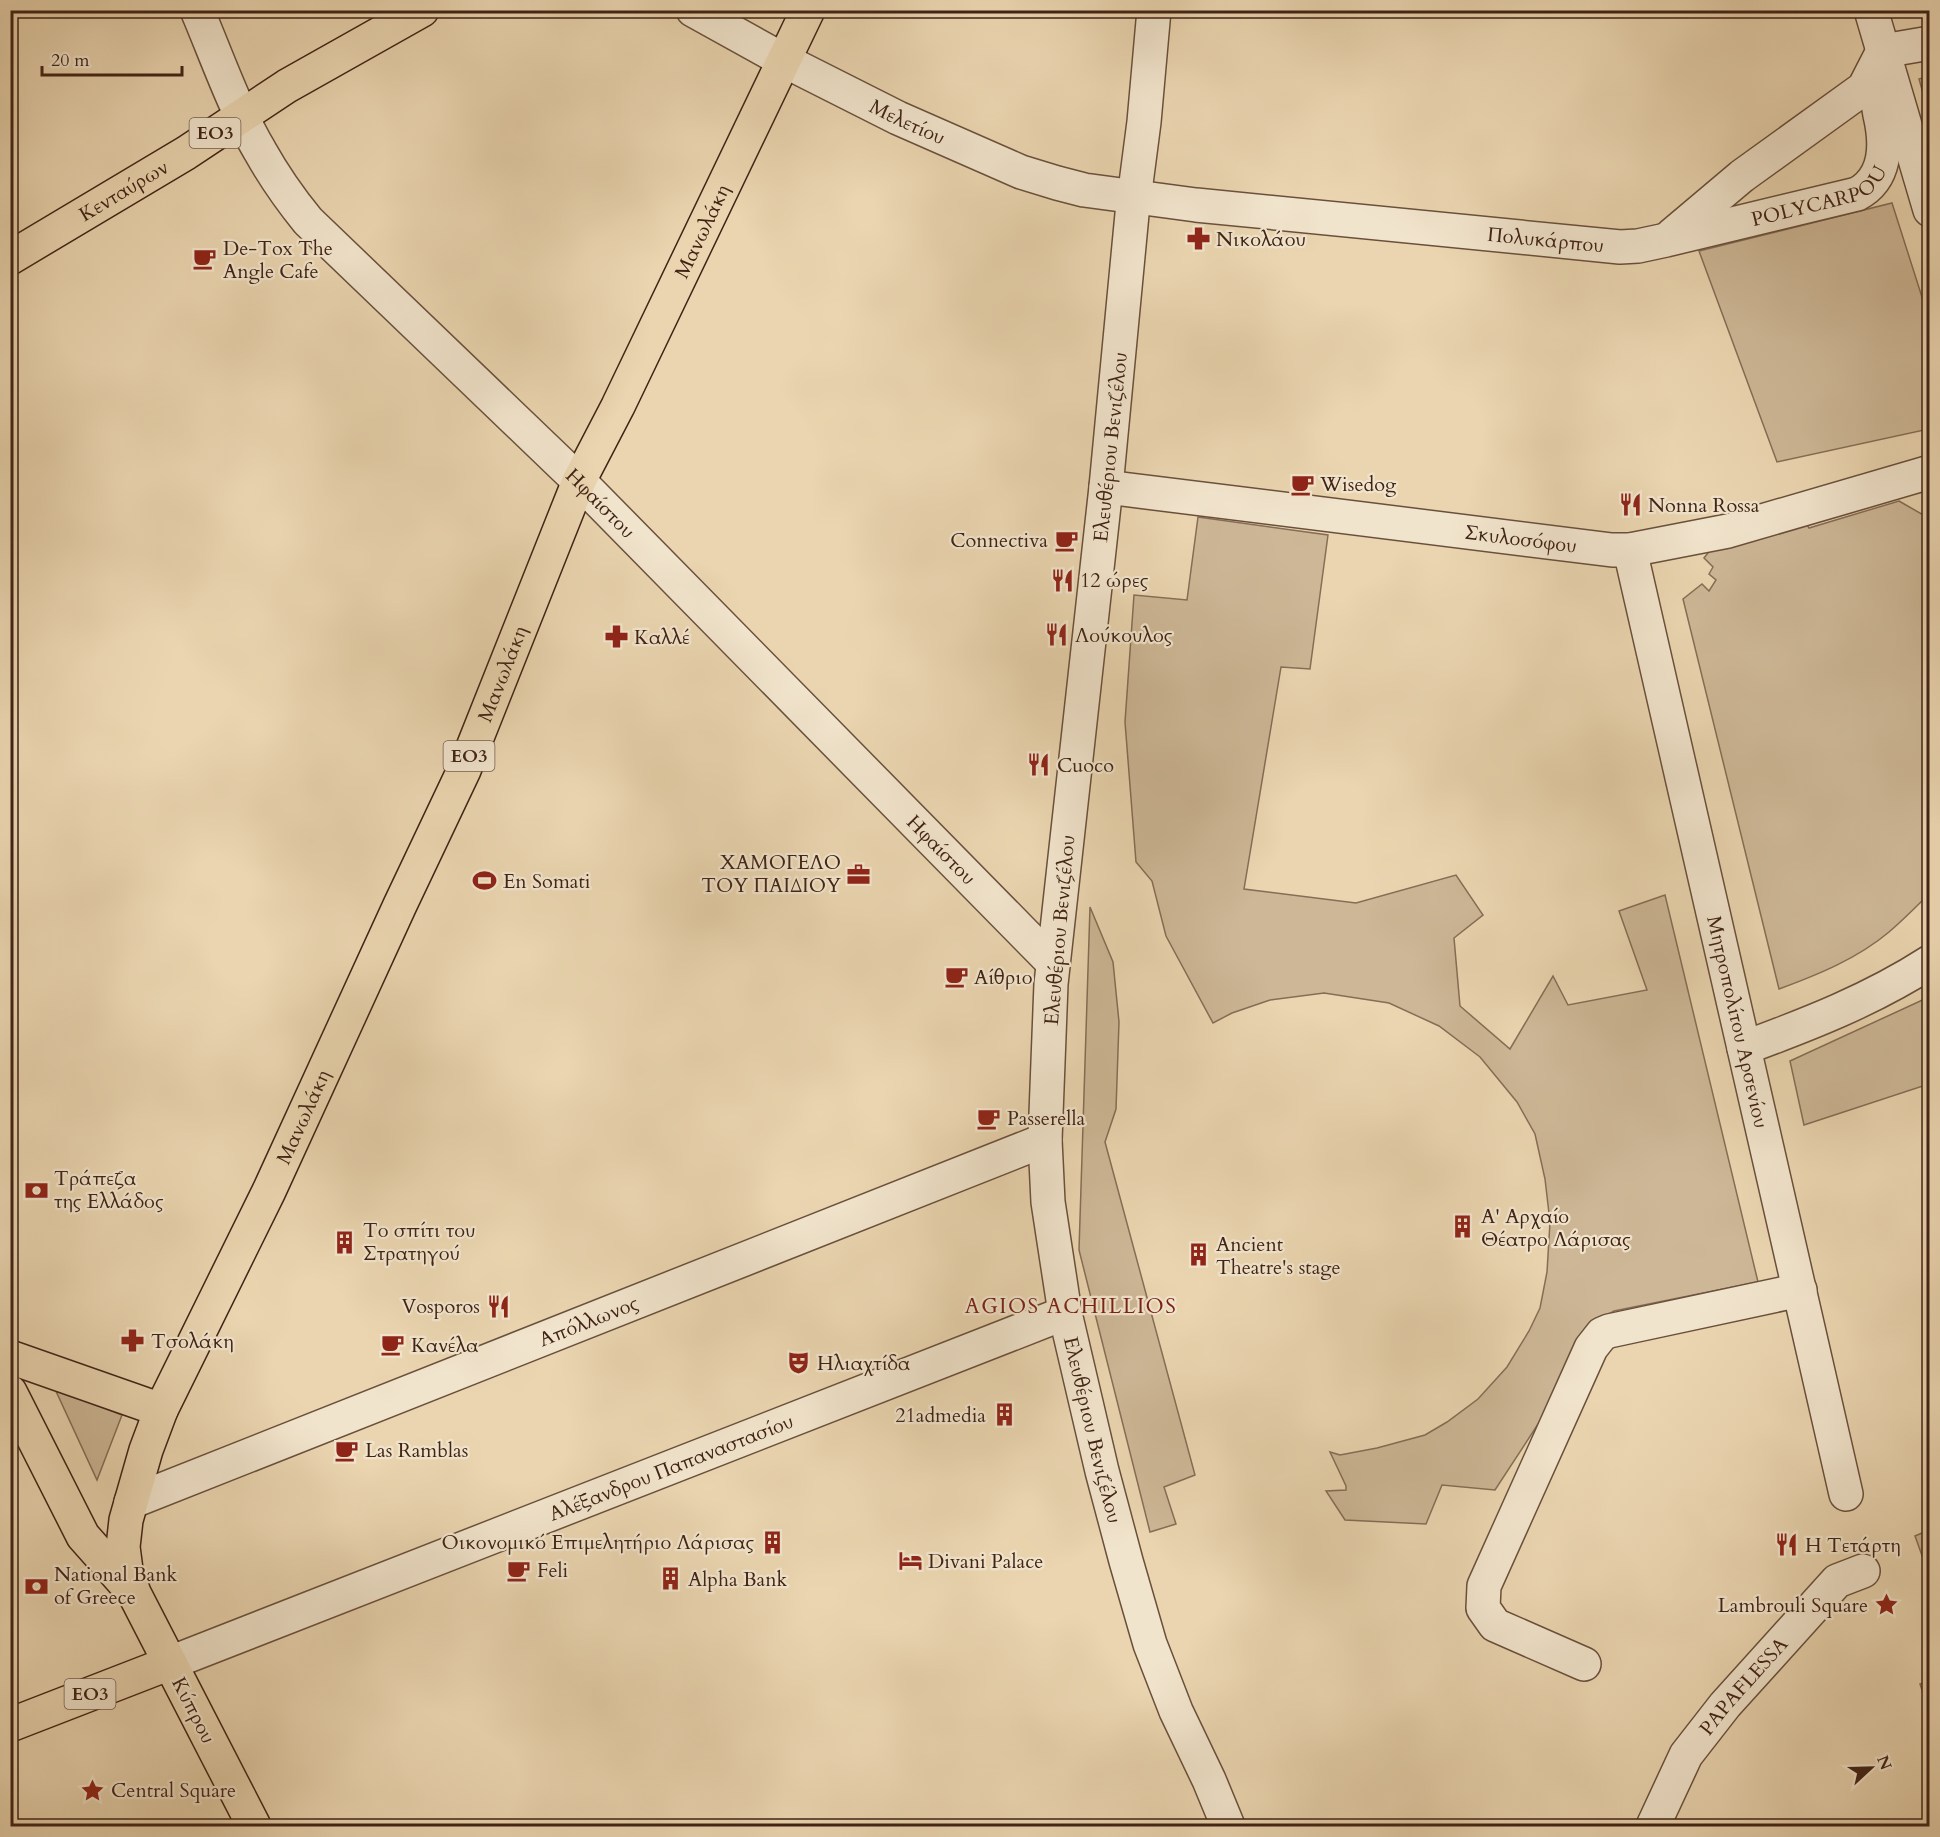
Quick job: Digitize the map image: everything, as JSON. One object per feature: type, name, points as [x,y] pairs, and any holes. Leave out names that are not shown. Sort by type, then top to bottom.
[{"type":"main road","name":"Κενταύρων","points":[[10,258],[165,166],[287,86],[422,10]]},
{"type":"main road","name":"Μανωλάκη","points":[[131,1502],[160,1410],[269,1191],[464,770],[579,481],[623,396],[808,10]]},
{"type":"main road","points":[[10,1357],[160,1410]]},
{"type":"main road","name":"Κύπρου","points":[[10,1392],[83,1536],[134,1593]]},
{"type":"main road","name":"Κύπρου","points":[[131,1502],[123,1547],[126,1570],[134,1593],[254,1827]]},
{"type":"main road","name":"Αλέξανδρου Παπαναστασίου","points":[[10,1725],[170,1663]]},
{"type":"street","name":"Ηφαίστου","points":[[198,10],[242,116],[259,150],[289,197],[308,221],[579,481],[1053,963]]},
{"type":"street","name":"Μελετίου","points":[[693,10],[785,61],[898,118],[1021,172],[1084,190],[1135,198]]},
{"type":"street","name":"Ελευθέριου Βενιζέλου","points":[[1154,10],[1106,487],[1053,963],[1045,1140],[1048,1202],[1065,1313],[1102,1471],[1150,1644],[1176,1711],[1209,1780],[1228,1827]]},
{"type":"street","points":[[1871,10],[1929,210]]},
{"type":"street","points":[[1883,51],[1929,43]]},
{"type":"street","name":"Πολυκάρπου","points":[[1135,198],[1620,247],[1638,246],[1666,240],[1742,176],[1864,88],[1883,51]]},
{"type":"street","name":"POLYCARPOU","points":[[1666,240],[1857,194],[1868,188],[1880,169],[1884,152],[1884,137],[1877,101],[1864,88]]},
{"type":"street","name":"Σκυλοσόφου","points":[[1106,487],[1612,550],[1630,550],[1728,531],[1929,472]]},
{"type":"street","name":"Μητροπολίτου Αρσενίου","points":[[1630,550],[1846,1494]]},
{"type":"street","points":[[1744,1048],[1842,1011],[1887,988],[1929,962]]},
{"type":"street","name":"Απόλλωνος","points":[[131,1502],[1045,1140]]},
{"type":"street","points":[[1584,1664],[1494,1625],[1483,1608],[1482,1597],[1484,1586],[1591,1348],[1602,1334],[1609,1331],[1800,1290]]},
{"type":"street","name":"Αλέξανδρου Παπαναστασίου","points":[[170,1663],[1065,1313]]},
{"type":"street","name":"PAPAFLESSA","points":[[1653,1827],[1686,1755],[1710,1723],[1837,1581],[1863,1571]]},
{"type":"shaded area","points":[[1930,76],[1929,114],[1919,79]]},
{"type":"shaded area","points":[[1892,203],[1929,319],[1929,429],[1777,462],[1699,251]]},
{"type":"shaded area","points":[[1899,501],[1925,516],[1929,515],[1929,894],[1877,942],[1822,972],[1779,989],[1683,599],[1702,584],[1709,591],[1716,580],[1709,574],[1713,567],[1704,558],[1715,544],[1805,521],[1809,528]]},
{"type":"shaded area","points":[[1198,517],[1328,535],[1310,669],[1281,667],[1244,889],[1356,903],[1456,875],[1483,915],[1454,938],[1460,1006],[1510,1049],[1553,976],[1568,1005],[1647,990],[1619,911],[1665,895],[1758,1282],[1614,1311],[1593,1323],[1542,1418],[1495,1490],[1442,1485],[1426,1524],[1345,1520],[1326,1491],[1346,1490],[1330,1452],[1340,1455],[1425,1435],[1478,1399],[1507,1367],[1540,1308],[1547,1272],[1550,1222],[1545,1179],[1535,1134],[1517,1102],[1480,1057],[1439,1026],[1389,1003],[1324,993],[1270,1000],[1232,1013],[1213,1023],[1166,936],[1152,881],[1136,862],[1125,722],[1134,595],[1187,600]]},
{"type":"shaded area","points":[[1090,907],[1113,962],[1119,1022],[1116,1109],[1105,1142],[1195,1475],[1164,1487],[1176,1524],[1150,1532],[1079,1250]]},
{"type":"shaded area","points":[[1929,997],[1929,1084],[1804,1125],[1790,1061]]},
{"type":"shaded area","points":[[55,1389],[122,1415],[97,1480]]},
{"type":"shaded area","points":[[1930,1530],[1929,1575],[1915,1536]]},
{"type":"shaded area","points":[[1930,1681],[1929,1711],[1920,1684]]},
{"type":"place","name":"Νικολάου","points":[[1198,239]]},
{"type":"place","name":"De-Tox The Angle Cafe","points":[[205,259]]},
{"type":"place","name":"Wisedog","points":[[1302,484]]},
{"type":"place","name":"Nonna Rossa","points":[[1630,505]]},
{"type":"place","name":"Connectiva","points":[[1066,540]]},
{"type":"place","name":"12 ώρες","points":[[1062,580]]},
{"type":"place","name":"Λούκουλος","points":[[1057,635]]},
{"type":"place","name":"Καλλέ","points":[[616,637]]},
{"type":"place","name":"Cuoco","points":[[1039,765]]},
{"type":"place","name":"ΧΑΜΟΓΕΛΟ ΤΟΥ ΠΑΙΔΙΟΥ","points":[[859,874]]},
{"type":"place","name":"En Somati","points":[[485,881]]},
{"type":"place","name":"Αίθριο","points":[[956,977]]},
{"type":"place","name":"Passerella","points":[[989,1118]]},
{"type":"place","name":"Τράπεζα της Ελλάδος","points":[[36,1190]]},
{"type":"place","name":"Α' Αρχαίο Θέατρο Λάρισας","points":[[1463,1227]]},
{"type":"place","name":"Το σπίτι του Στρατηγού","points":[[345,1242]]},
{"type":"place","name":"Ancient Theatre's stage","points":[[1198,1255]]},
{"type":"place","name":"Vosporos","points":[[498,1306]]},
{"type":"place","name":"Τσολάκη","points":[[133,1341]]},
{"type":"place","name":"Κανέλα","points":[[393,1345]]},
{"type":"place","name":"Ηλιαχτίδα","points":[[799,1363]]},
{"type":"place","name":"21admedia","points":[[1004,1415]]},
{"type":"place","name":"Las Ramblas","points":[[347,1450]]},
{"type":"place","name":"Οικονομικό Επιμελητήριο Λάρισας","points":[[772,1542]]},
{"type":"place","name":"Η Τετάρτη","points":[[1787,1545]]},
{"type":"place","name":"Divani Palace","points":[[910,1561]]},
{"type":"place","name":"Feli","points":[[519,1570]]},
{"type":"place","name":"Alpha Bank","points":[[670,1579]]},
{"type":"place","name":"National Bank of Greece","points":[[36,1586]]},
{"type":"place","name":"Lambrouli Square","points":[[1886,1605]]},
{"type":"place","name":"Central Square","points":[[93,1790]]},
{"type":"district","name":"AGIOS ACHILLIOS","points":[[1071,1306]]}]
